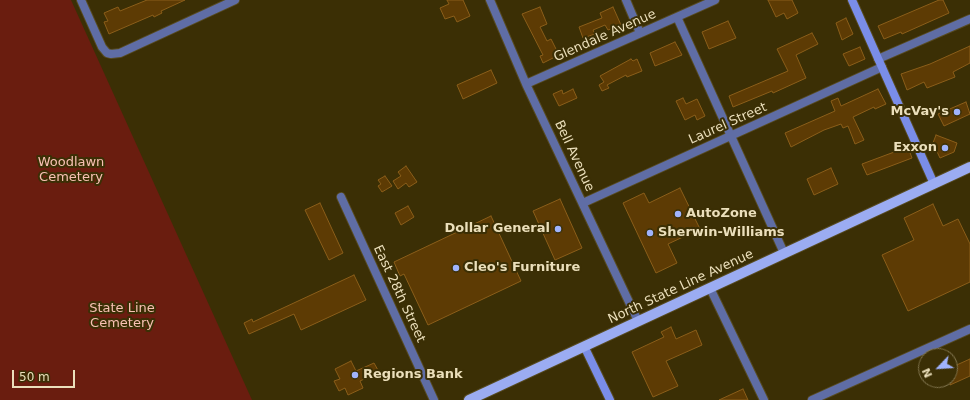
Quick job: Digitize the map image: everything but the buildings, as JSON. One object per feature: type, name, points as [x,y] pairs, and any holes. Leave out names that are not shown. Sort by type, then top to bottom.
[{"type":"main road","points":[[852,0],[934,184]]},
{"type":"main road","name":"North State Line Avenue","points":[[469,400],[970,167]]},
{"type":"main road","points":[[584,346],[610,400]]},
{"type":"street","points":[[81,0],[102,47],[107,53],[120,53],[235,0]]},
{"type":"street","name":"Bell Avenue","points":[[490,0],[526,84],[638,321]]},
{"type":"street","points":[[626,0],[640,33]]},
{"type":"street","name":"Glendale Avenue","points":[[526,84],[715,0]]},
{"type":"street","points":[[677,16],[784,253]]},
{"type":"street","points":[[878,59],[970,19]]},
{"type":"street","name":"Laurel Street","points":[[583,203],[882,68]]},
{"type":"street","name":"East 28th Street","points":[[341,197],[434,400]]},
{"type":"street","points":[[710,288],[764,400]]},
{"type":"street","points":[[812,400],[970,329]]},
{"type":"green space","points":[[0,0],[71,0],[252,400],[0,400]]},
{"type":"place","name":"McVay's","points":[[957,112]]},
{"type":"place","name":"Exxon","points":[[945,148]]},
{"type":"place","name":"AutoZone","points":[[678,214]]},
{"type":"place","name":"Dollar General","points":[[558,229]]},
{"type":"place","name":"Sherwin-Williams","points":[[650,233]]},
{"type":"place","name":"Cleo's Furniture","points":[[456,268]]},
{"type":"place","name":"Regions Bank","points":[[355,375]]},
{"type":"park label","name":"Woodlawn Cemetery","points":[[71,170]]},
{"type":"park label","name":"State Line Cemetery","points":[[122,316]]}]
